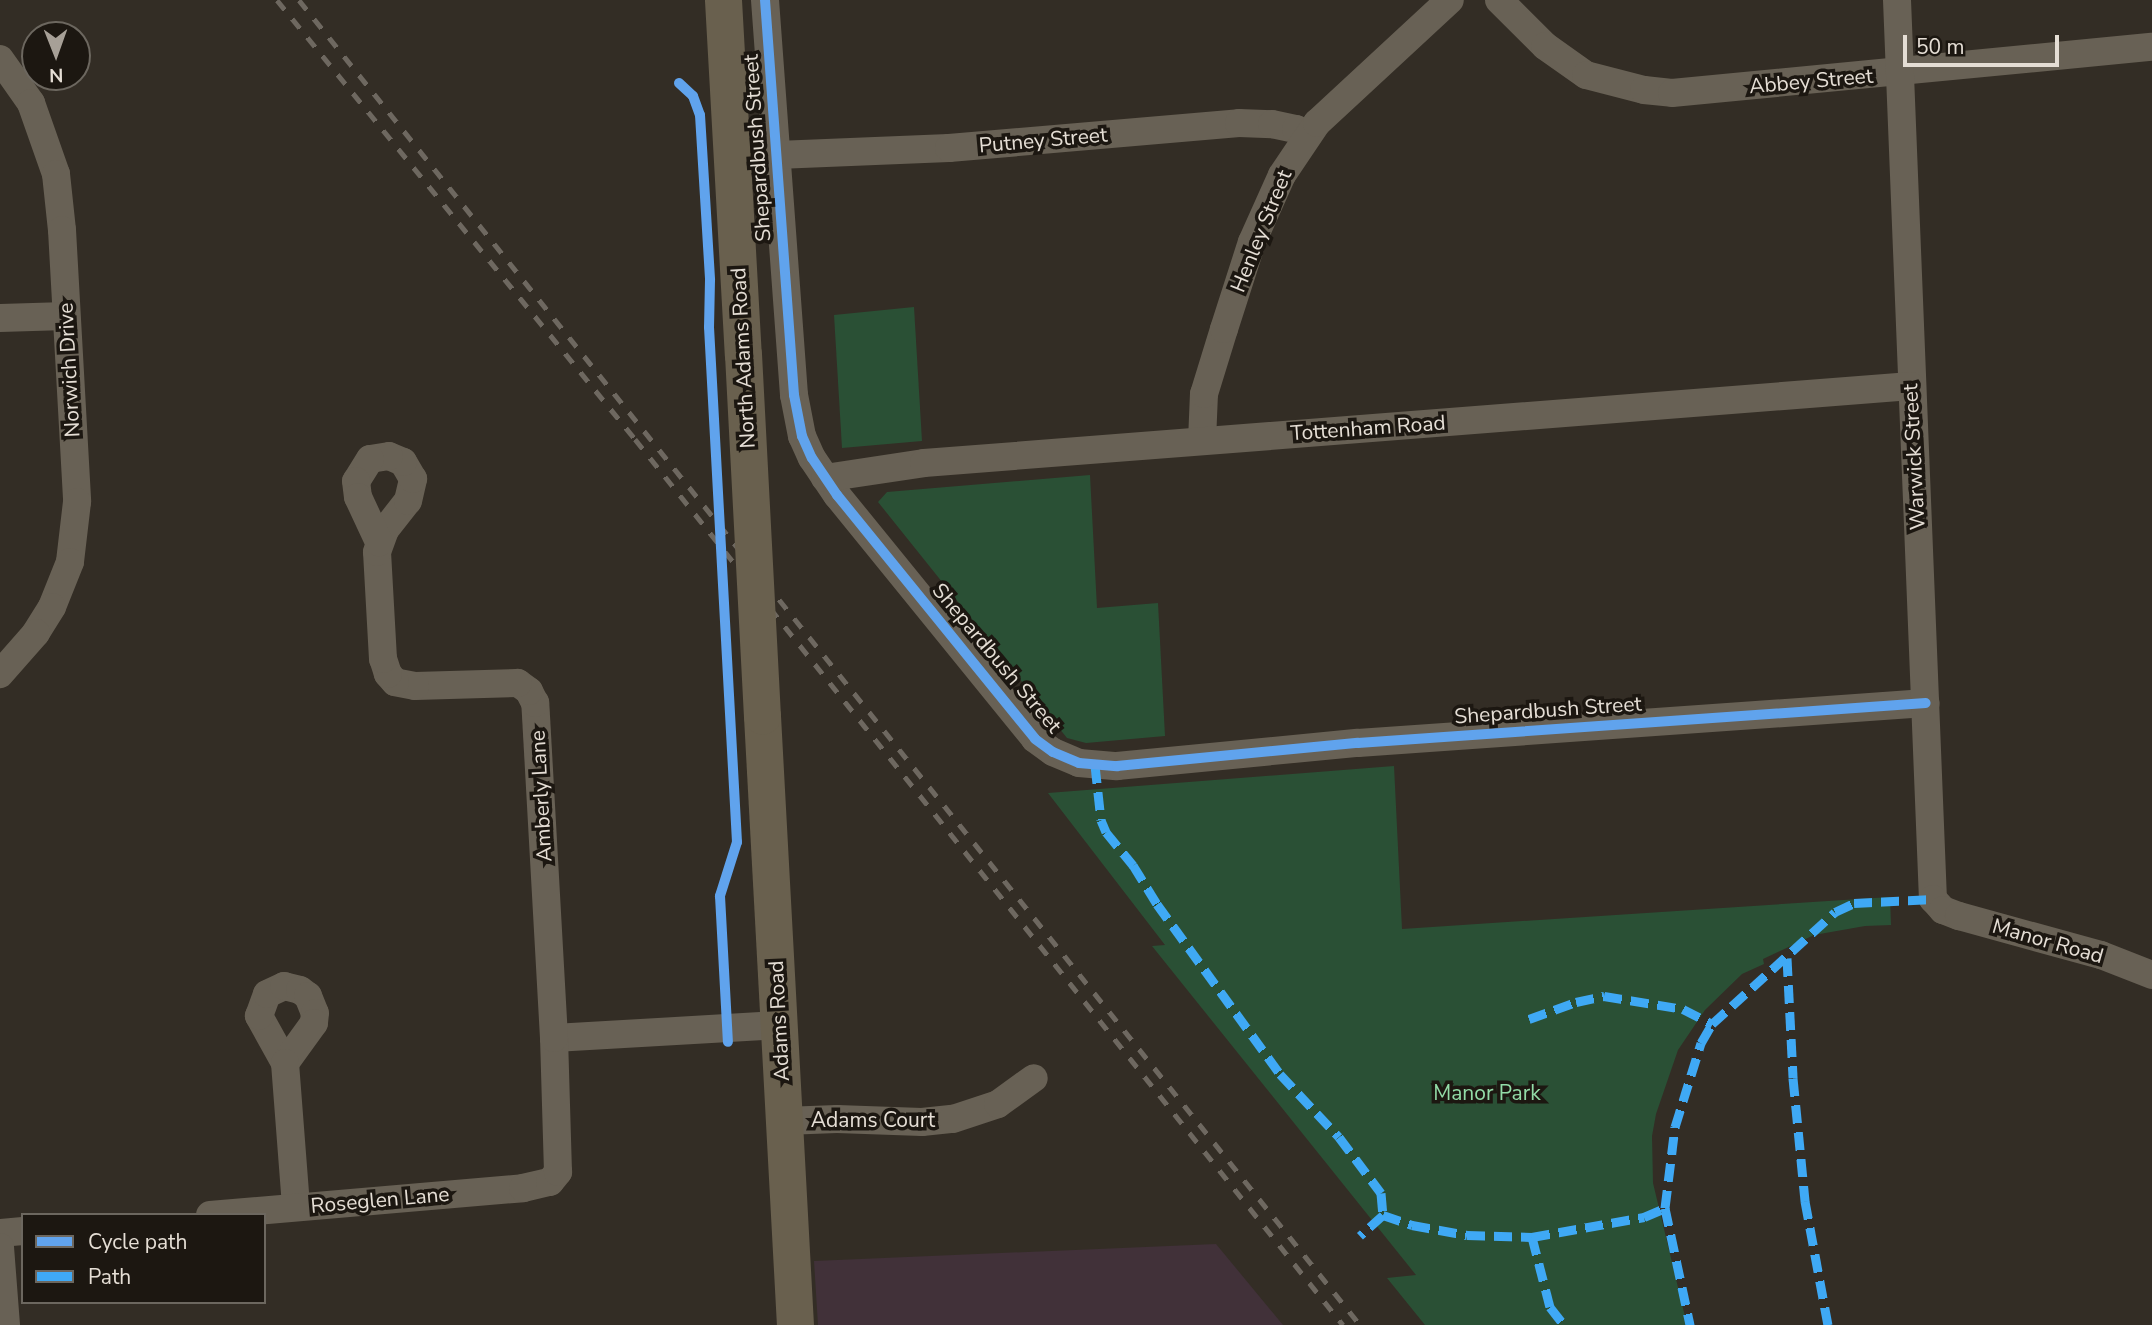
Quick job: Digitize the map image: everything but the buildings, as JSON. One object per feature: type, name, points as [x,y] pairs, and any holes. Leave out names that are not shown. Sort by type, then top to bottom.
[{"type":"main road","name":"North Adams Road","points":[[723,0],[762,716]]},
{"type":"main road","name":"Adams Road","points":[[762,716],[795,1325]]},
{"type":"street","name":"Shepardbush Street","points":[[765,0],[797,417],[806,447],[825,478],[1035,739],[1053,752],[1079,763],[1117,766],[1358,743],[1926,703]]},
{"type":"street","name":"Henley Street","points":[[1202,440],[1204,394],[1252,242],[1282,175],[1307,136],[1450,0]]},
{"type":"street","name":"Abbey Street","points":[[1499,0],[1545,46],[1586,75],[1644,90],[1697,92],[2152,47]]},
{"type":"street","name":"Warwick Street","points":[[1897,0],[1931,878],[1934,899],[1943,910]]},
{"type":"street","name":"Norwich Drive","points":[[0,59],[31,103],[56,174],[62,230],[77,502],[70,562],[52,607],[36,633],[0,674]]},
{"type":"street","name":"Putney Street","points":[[777,155],[949,148],[1239,123],[1284,126],[1307,136]]},
{"type":"street","points":[[0,318],[66,316]]},
{"type":"street","name":"Tottenham Road","points":[[825,478],[924,463],[1911,386]]},
{"type":"street","name":"Amberly Lane","points":[[379,542],[383,659],[395,682],[415,686],[518,683],[529,691],[535,703],[560,1158],[558,1172],[550,1182]]},
{"type":"street","name":"Manor Road","points":[[1943,910],[2101,955],[2152,975]]},
{"type":"street","points":[[554,1038],[779,1025]]},
{"type":"street","points":[[285,1063],[296,1208]]},
{"type":"street","name":"Adams Court","points":[[784,1121],[837,1119],[922,1122],[953,1119],[998,1104],[1034,1078]]},
{"type":"street","name":"Roseglen Lane","points":[[235,1213],[523,1188],[550,1182]]},
{"type":"street","points":[[0,1233],[21,1231]]},
{"type":"street","points":[[0,1247],[6,1325]]},
{"type":"shaded area","points":[[1216,1244],[1283,1325],[818,1325],[814,1261]]},
{"type":"green space","points":[[914,307],[922,441],[842,448],[834,315]]},
{"type":"green space","points":[[1090,475],[1097,608],[1158,603],[1165,736],[1086,743],[1067,738],[878,502],[887,492]]},
{"type":"green space","name":"Manor Park","points":[[1394,766],[1402,929],[1890,897],[1891,925],[1865,926],[1814,935],[1763,959],[1764,964],[1742,974],[1705,1010],[1678,1050],[1656,1114],[1652,1136],[1653,1183],[1687,1325],[1425,1325],[1387,1278],[1416,1275],[1152,946],[1165,945],[1048,793]]},
{"type":"railway","points":[[277,0],[635,439],[1343,1325]]},
{"type":"railway","points":[[299,0],[1360,1325]]},
{"type":"marked path","points":[[1095,765],[1101,820],[1106,832],[1133,865],[1157,904],[1280,1074],[1339,1137],[1381,1193],[1383,1215],[1360,1236]]},
{"type":"marked path","points":[[1383,1215],[1412,1225],[1467,1235],[1532,1237],[1644,1217],[1665,1208],[1675,1127],[1701,1043],[1712,1024],[1835,912],[1854,903],[1933,899]]},
{"type":"marked path","points":[[1787,958],[1793,1078],[1805,1201],[1828,1325]]},
{"type":"marked path","points":[[1529,1019],[1576,1002],[1604,996],[1683,1009],[1712,1024]]},
{"type":"marked path","points":[[1665,1208],[1690,1325]]},
{"type":"marked path","points":[[1532,1237],[1550,1307],[1564,1325]]},
{"type":"cycle path","points":[[765,0],[794,395],[802,436],[812,458],[837,495],[1035,739],[1053,752],[1079,763],[1117,766],[1358,743],[1926,703]]},
{"type":"cycle path","points":[[679,83],[693,96],[700,115],[710,280],[709,327],[737,842],[720,896],[728,1042]]}]
